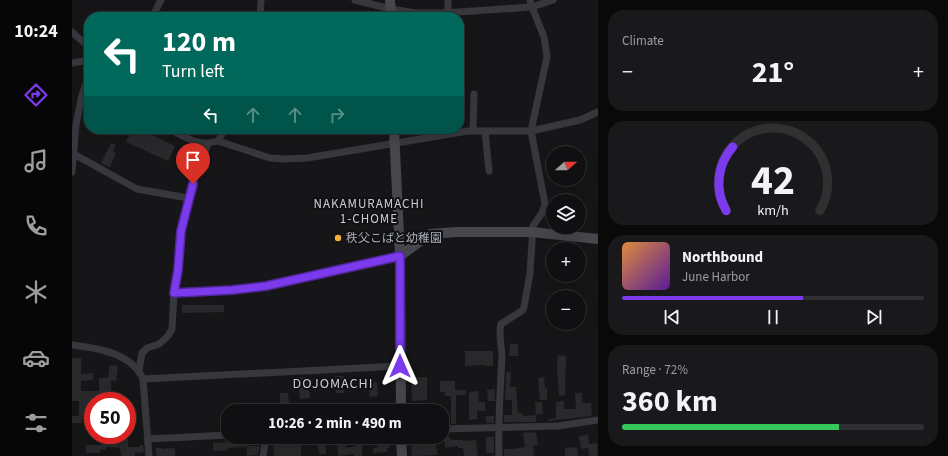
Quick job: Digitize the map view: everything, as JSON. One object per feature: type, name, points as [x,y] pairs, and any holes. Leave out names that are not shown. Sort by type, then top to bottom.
[{"type":"main road","points":[[394,134],[400,256],[401,404]]},
{"type":"main road","points":[[400,256],[430,234],[532,232],[598,240]]},
{"type":"main road","points":[[401,444],[402,456]]},
{"type":"street","points":[[154,12],[161,0]]},
{"type":"street","points":[[260,0],[260,12]]},
{"type":"street","points":[[355,0],[411,12]]},
{"type":"street","points":[[448,0],[448,12],[553,0]]},
{"type":"street","points":[[499,456],[498,427],[502,356],[499,330],[501,324],[523,310],[530,273],[533,226],[542,214],[545,204],[531,130],[547,57],[544,37],[531,3]]},
{"type":"street","points":[[72,32],[84,43]]},
{"type":"street","points":[[72,63],[84,61]]},
{"type":"street","points":[[473,131],[474,94]]},
{"type":"street","points":[[72,172],[76,125],[84,102]]},
{"type":"street","points":[[464,132],[531,130],[580,120],[598,112]]},
{"type":"street","points":[[485,131],[489,171]]},
{"type":"street","points":[[179,134],[198,143],[208,144],[218,141],[270,158],[286,160],[307,158],[452,134]]},
{"type":"street","points":[[218,141],[222,134]]},
{"type":"street","points":[[139,371],[142,353],[147,348],[159,344],[168,336],[172,329],[174,293],[178,270],[181,231],[188,198],[208,144]]},
{"type":"street","points":[[73,154],[137,189],[188,198]]},
{"type":"street","points":[[174,293],[232,290],[266,286],[400,256]]},
{"type":"street","points":[[72,345],[98,348],[128,361],[139,371],[143,379],[149,456]]},
{"type":"street","points":[[143,379],[400,366]]},
{"type":"street","points":[[449,429],[558,426],[598,420]]},
{"type":"street","points":[[148,439],[221,435]]},
{"type":"street","points":[[263,456],[265,444]]},
{"type":"building","points":[[130,134],[150,134],[175,146],[168,161],[126,142]]},
{"type":"building","points":[[111,143],[116,145],[113,152],[116,153],[110,167],[101,163]]},
{"type":"building","points":[[182,305],[224,305],[224,312],[182,313]]},
{"type":"building","points":[[510,344],[518,344],[518,356],[509,356]]},
{"type":"building","points":[[465,351],[493,351],[493,366],[465,366]]},
{"type":"building","points":[[558,355],[566,356],[565,395],[559,396],[557,367]]},
{"type":"building","points":[[72,358],[81,358],[81,374],[93,373],[93,380],[81,381],[81,391],[99,391],[99,378],[108,378],[110,365],[118,366],[116,381],[111,380],[111,392],[84,392],[84,419],[82,419],[82,423],[72,423],[72,416],[79,416],[79,401],[72,401]]},
{"type":"building","points":[[506,372],[511,372],[510,387],[516,387],[518,413],[523,413],[523,416],[536,415],[536,422],[504,422],[504,415],[512,415],[512,400],[505,400]]},
{"type":"building","points":[[335,376],[344,376],[344,393],[336,393]]},
{"type":"building","points":[[308,377],[310,398],[300,399],[299,385],[294,385],[293,378]]},
{"type":"building","points":[[411,377],[427,377],[427,400],[412,401]]},
{"type":"building","points":[[544,377],[545,388],[547,388],[547,400],[540,400],[538,378]]},
{"type":"building","points":[[440,381],[455,381],[455,390],[466,390],[466,395],[456,395],[456,424],[451,424],[451,396],[445,396],[445,392],[440,392]]},
{"type":"building","points":[[377,382],[378,396],[370,397],[369,383]]},
{"type":"building","points":[[495,389],[495,401],[488,401],[487,390]]},
{"type":"building","points":[[478,391],[479,402],[485,402],[485,411],[477,411],[477,419],[469,420],[469,392]]},
{"type":"building","points":[[280,393],[288,393],[289,403],[280,403]]},
{"type":"building","points":[[575,393],[582,393],[582,403],[591,403],[592,416],[548,421],[548,419],[556,418],[556,402],[564,401],[564,409],[576,409]]},
{"type":"building","points":[[535,402],[542,402],[543,414],[536,415]]},
{"type":"building","points":[[486,416],[494,416],[494,423],[486,423]]},
{"type":"building","points":[[536,432],[538,445],[533,445],[534,456],[504,456],[504,449],[525,447],[523,433]]},
{"type":"building","points":[[588,435],[589,444],[597,443],[598,456],[589,456],[588,448],[581,449],[579,436]]},
{"type":"building","points":[[449,437],[451,440],[476,440],[478,456],[464,456],[463,448],[458,448],[458,446],[445,448],[445,444],[449,444]]},
{"type":"building","points":[[486,437],[494,437],[494,453],[486,453]]},
{"type":"building","points":[[213,443],[247,444],[247,447],[227,448],[228,450],[213,451]]},
{"type":"building","points":[[128,444],[128,447],[140,447],[140,445],[143,445],[144,452],[135,453],[135,456],[121,456],[120,448],[106,447],[106,450],[100,450],[100,453],[86,453],[86,445]]},
{"type":"building","points":[[273,444],[301,444],[301,456],[274,456]]},
{"type":"building","points":[[318,444],[326,444],[326,454],[319,454]]},
{"type":"building","points":[[337,444],[346,444],[346,448],[356,446],[356,444],[362,444],[362,456],[354,456],[354,454],[338,456]]},
{"type":"building","points":[[378,444],[390,444],[390,448],[387,448],[387,452],[373,453],[373,448],[378,447]]},
{"type":"building","points":[[411,444],[436,444],[438,455],[412,456]]},
{"type":"building","points":[[247,446],[260,446],[258,455],[247,456]]},
{"type":"building","points":[[577,447],[578,456],[565,456],[565,448]]},
{"type":"building","points":[[156,448],[175,448],[175,456],[156,456]]},
{"type":"place","name":"秩父こばと幼稚園","points":[[338,238]]},
{"type":"district","name":"NAKAMURAMACHI 1-CHOME","points":[[369,212]]},
{"type":"district","name":"DOJOMACHI","points":[[333,384]]},
{"type":"route","points":[[193,184],[188,198],[181,231],[178,270],[174,293],[232,290],[266,286],[400,256],[400,366]]}]
